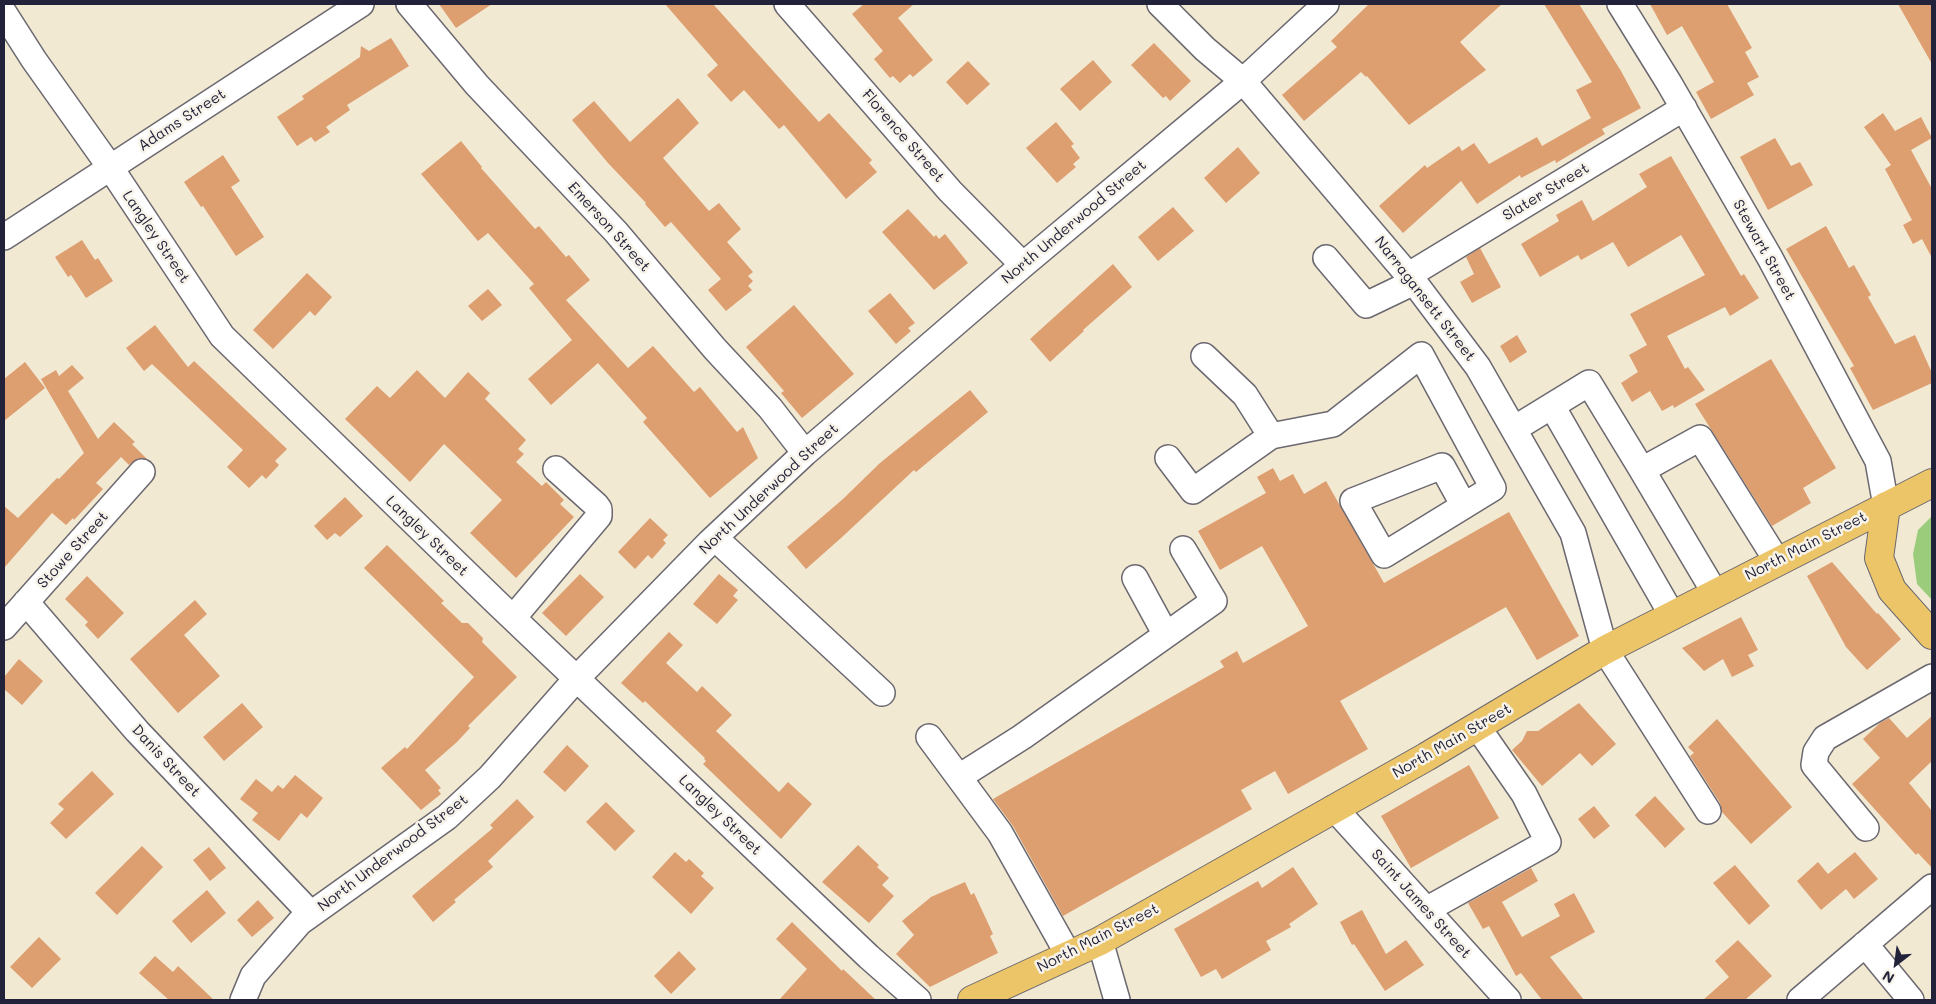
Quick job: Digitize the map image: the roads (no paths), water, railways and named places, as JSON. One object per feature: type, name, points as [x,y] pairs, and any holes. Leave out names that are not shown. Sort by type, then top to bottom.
[{"type":"main road","name":"North Main Street","points":[[972,1000],[1100,940],[1478,726],[1605,650],[1932,483]]},
{"type":"main road","points":[[1886,506],[1879,558],[1892,590],[1932,635]]},
{"type":"street","name":"Adams Street","points":[[4,237],[361,4]]},
{"type":"street","name":"Emerson Street","points":[[409,4],[478,85],[616,232],[715,349],[770,408],[806,453]]},
{"type":"street","name":"Florence Street","points":[[787,4],[950,191],[1023,265]]},
{"type":"street","name":"Narragansett Street","points":[[1160,4],[1205,49],[1242,81],[1412,279],[1478,367],[1574,533],[1605,650],[1708,811]]},
{"type":"street","name":"North Underwood Street","points":[[243,1000],[253,976],[300,922],[447,816],[490,777],[577,678],[715,538],[806,453],[1023,265],[1242,81],[1326,4]]},
{"type":"street","name":"Stewart Street","points":[[1620,4],[1684,108],[1770,258],[1878,462],[1886,506]]},
{"type":"street","name":"Langley Street","points":[[4,13],[34,60],[110,167],[222,336],[513,618],[869,957],[918,1000]]},
{"type":"street","name":"Slater Street","points":[[1326,258],[1366,305],[1412,279],[1684,108]]},
{"type":"street","points":[[1168,458],[1193,491],[1271,436],[1333,424],[1420,355],[1493,488],[1464,506]]},
{"type":"street","points":[[1204,356],[1246,395],[1271,436]]},
{"type":"street","points":[[1514,429],[1590,383],[1715,593]]},
{"type":"street","points":[[1552,406],[1672,615]]},
{"type":"street","points":[[1642,470],[1700,438],[1777,562]]},
{"type":"street","points":[[513,618],[599,516],[596,505],[556,469]]},
{"type":"street","name":"Stowe Street","points":[[4,627],[142,472]]},
{"type":"street","points":[[715,538],[882,693]]},
{"type":"street","points":[[959,777],[1022,738],[1166,634],[1214,602],[1183,549]]},
{"type":"street","points":[[1135,578],[1166,634]]},
{"type":"street","name":"Danis Street","points":[[26,602],[137,731],[311,914]]},
{"type":"street","points":[[1866,828],[1814,765],[1816,752],[1825,738],[1932,677]]},
{"type":"street","points":[[1426,910],[1548,842],[1524,794],[1478,726]]},
{"type":"street","points":[[929,737],[1000,833],[1069,956]]},
{"type":"street","name":"Saint James Street","points":[[1334,808],[1508,1000]]},
{"type":"street","points":[[1800,1000],[1932,887]]},
{"type":"street","points":[[1100,940],[1117,1000]]},
{"type":"street","points":[[1866,944],[1911,1000]]}]
